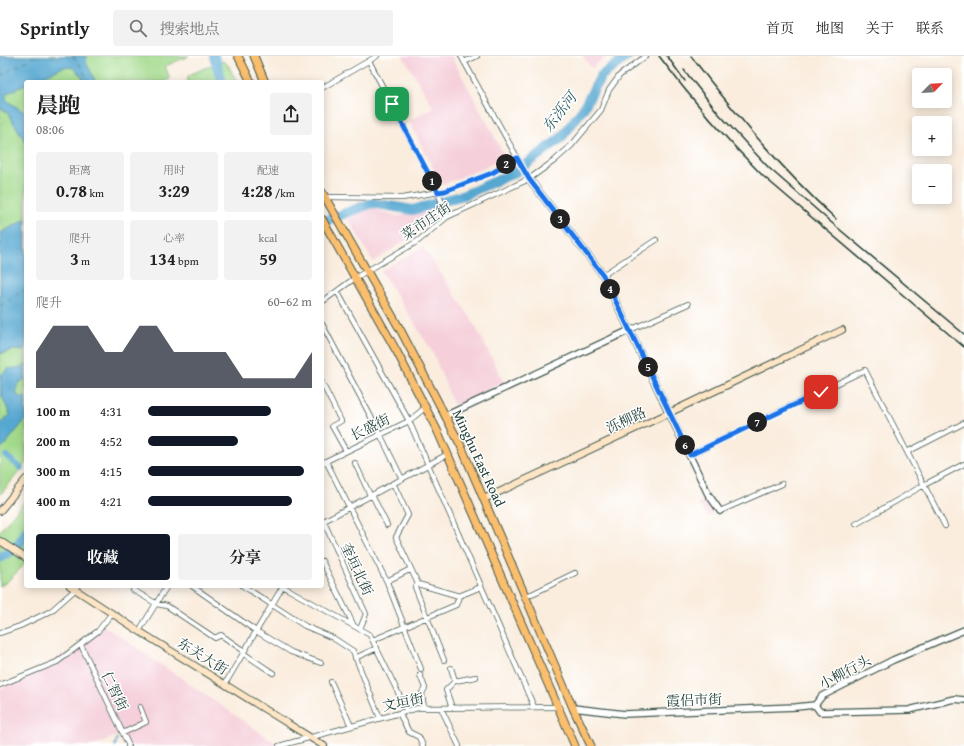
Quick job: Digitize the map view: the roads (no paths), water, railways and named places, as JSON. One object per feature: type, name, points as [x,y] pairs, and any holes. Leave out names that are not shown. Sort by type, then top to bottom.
[{"type":"main road","points":[[238,56],[250,80]]},
{"type":"main road","points":[[254,56],[264,80]]},
{"type":"main road","name":"Minghu East Road","points":[[324,196],[401,331],[461,446],[573,708],[591,746]]},
{"type":"main road","name":"Minghu East Road","points":[[324,222],[397,352],[426,407],[448,454],[575,746]]},
{"type":"main road","name":"泺柳路","points":[[484,500],[842,330]]},
{"type":"main road","points":[[0,511],[24,481]]},
{"type":"main road","points":[[0,542],[24,557]]},
{"type":"main road","name":"东关大街","points":[[75,588],[139,631],[324,746]]},
{"type":"street","points":[[324,87],[377,56]]},
{"type":"street","points":[[461,56],[519,164],[603,275],[708,494],[720,511],[782,484]]},
{"type":"street","points":[[464,62],[477,56]]},
{"type":"street","name":"菜市庄街","points":[[324,301],[355,278],[418,241],[447,217],[529,179],[554,161],[571,146],[601,110],[609,90],[620,75],[646,56]]},
{"type":"street","points":[[370,61],[439,194],[447,217]]},
{"type":"street","points":[[324,196],[402,198],[439,194],[492,173],[517,158]]},
{"type":"street","points":[[603,275],[656,240]]},
{"type":"street","points":[[337,291],[409,421],[534,707]]},
{"type":"street","points":[[446,416],[688,304]]},
{"type":"street","points":[[324,328],[402,479]]},
{"type":"street","points":[[690,455],[865,370],[945,526]]},
{"type":"street","points":[[324,387],[341,421],[332,426],[346,451]]},
{"type":"street","name":"长盛街","points":[[324,462],[409,421],[426,407]]},
{"type":"street","points":[[907,452],[964,423]]},
{"type":"street","points":[[324,519],[448,454]]},
{"type":"street","points":[[355,463],[387,525]]},
{"type":"street","points":[[856,524],[964,464]]},
{"type":"street","points":[[324,465],[349,507],[387,581],[421,669]]},
{"type":"street","points":[[393,483],[408,515],[396,537],[418,584],[459,596],[482,587]]},
{"type":"street","name":"奎垣北街","points":[[324,524],[366,614],[360,629]]},
{"type":"street","points":[[324,566],[354,626]]},
{"type":"street","points":[[387,581],[411,569]]},
{"type":"street","points":[[526,596],[575,572]]},
{"type":"street","points":[[418,584],[415,587],[444,660]]},
{"type":"street","points":[[0,633],[20,626],[51,611],[73,588]]},
{"type":"street","points":[[134,588],[133,590],[156,604],[167,606],[215,638],[221,636],[274,673]]},
{"type":"street","points":[[139,631],[166,588]]},
{"type":"street","points":[[195,588],[256,631],[290,652],[321,663]]},
{"type":"street","points":[[245,588],[304,626],[333,638],[352,651],[380,718]]},
{"type":"street","points":[[225,684],[282,588]]},
{"type":"street","points":[[287,588],[370,635],[406,711]]},
{"type":"street","points":[[373,640],[456,605],[459,596]]},
{"type":"street","points":[[0,685],[57,662],[98,631],[112,613]]},
{"type":"street","name":"小柳行头","points":[[964,630],[893,660],[822,696],[815,705],[820,712],[909,710],[954,699],[964,700]]},
{"type":"street","name":"仁智街","points":[[81,645],[128,745]]},
{"type":"street","points":[[355,658],[376,648]]},
{"type":"street","points":[[451,668],[455,681]]},
{"type":"street","points":[[420,674],[425,688],[422,693],[424,708]]},
{"type":"street","points":[[452,708],[446,690],[455,681],[476,677]]},
{"type":"street","points":[[331,682],[351,726]]},
{"type":"street","name":"霞侣市街","points":[[573,708],[625,714],[796,708],[815,705]]},
{"type":"street","points":[[123,733],[146,722],[140,707]]},
{"type":"street","name":"文垣街","points":[[279,746],[406,711],[424,708],[559,707]]},
{"type":"street","points":[[441,708],[459,746]]},
{"type":"street","points":[[399,713],[409,732],[419,738],[423,746]]},
{"type":"water","points":[[0,56],[86,56],[86,62],[95,80],[83,80],[74,68],[64,67],[35,80],[24,80],[24,85],[6,94],[6,100],[24,112],[24,140],[7,112],[0,108]]},
{"type":"water","points":[[24,220],[24,351],[13,350],[0,354],[0,233]]},
{"type":"water","points":[[24,366],[24,380],[17,385],[17,396],[24,397],[24,421],[0,449],[0,424],[10,415],[1,394],[0,374],[1,375],[7,369]]},
{"type":"waterway","points":[[214,56],[221,80]]},
{"type":"waterway","name":"东泺河","points":[[324,221],[372,203],[413,210],[464,195],[516,172],[561,138],[583,109],[601,76],[628,56]]},
{"type":"waterway","points":[[6,456],[21,468]]},
{"type":"waterway","points":[[0,558],[16,548],[24,534]]},
{"type":"waterway","points":[[115,746],[117,738]]},
{"type":"railway","points":[[659,56],[683,88],[735,147],[763,176],[964,347]]},
{"type":"railway","points":[[667,56],[685,81]]},
{"type":"railway","points":[[691,56],[760,141],[797,181],[836,219]]},
{"type":"railway","points":[[684,70],[719,114],[769,168],[964,334]]}]
